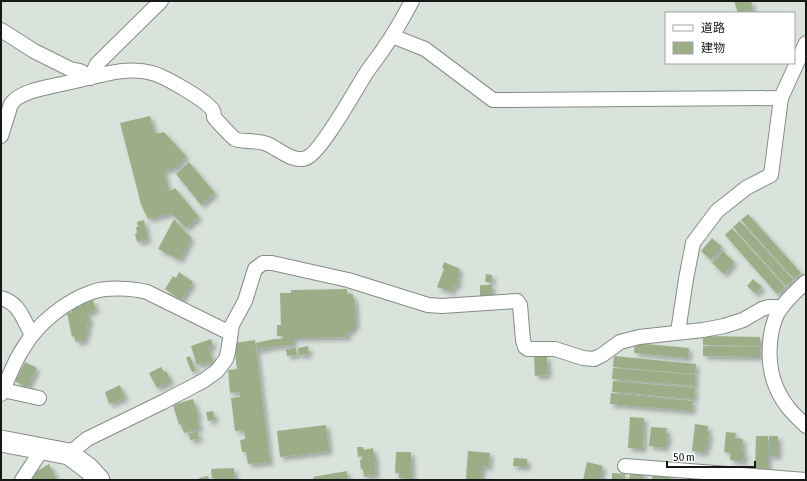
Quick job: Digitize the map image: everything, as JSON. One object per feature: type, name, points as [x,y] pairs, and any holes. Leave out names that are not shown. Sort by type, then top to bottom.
[{"type":"main road","points":[[1,441],[69,454],[89,469],[98,480]]},
{"type":"street","points":[[90,78],[97,64],[161,1]]},
{"type":"street","points":[[1,136],[11,104],[21,95],[114,71],[151,72],[176,84],[201,100],[213,111],[214,117],[219,124],[233,138],[238,140],[260,142],[289,156],[301,159],[307,158],[311,156],[322,142],[366,73],[392,36],[412,1]]},
{"type":"street","points":[[1,30],[34,52],[70,69],[80,71],[90,78]]},
{"type":"street","points":[[392,36],[425,49],[493,100],[781,98]]},
{"type":"street","points":[[678,332],[693,243],[717,211],[746,188],[771,175],[781,98],[806,43]]},
{"type":"street","points":[[69,454],[87,439],[163,402],[203,381],[217,371],[226,359],[232,325],[245,301],[255,269],[259,265],[266,262],[348,280],[428,305],[442,306],[517,301],[520,305],[524,344],[528,349],[555,349],[583,358],[594,359],[620,342],[639,337],[703,330],[724,326],[752,316],[762,309],[782,307]]},
{"type":"street","points":[[806,282],[789,298],[778,312],[773,323],[769,347],[769,364],[772,378],[787,406],[806,426]]},
{"type":"street","points":[[39,398],[2,392],[19,354],[41,324],[59,310],[92,292],[132,289],[150,293],[230,333]]},
{"type":"street","points":[[1,298],[14,305],[20,311],[32,335]]},
{"type":"street","points":[[22,480],[42,448]]},
{"type":"street","points":[[625,466],[806,480]]},
{"type":"building","points":[[734,1],[751,1],[753,9],[738,12]]},
{"type":"building","points":[[150,116],[155,134],[164,132],[186,156],[176,168],[164,170],[170,191],[175,188],[199,217],[186,228],[171,213],[148,219],[141,204],[120,123]]},
{"type":"building","points":[[189,162],[215,193],[201,205],[176,174]]},
{"type":"building","points":[[748,214],[801,273],[794,279],[741,220]]},
{"type":"building","points":[[174,219],[191,238],[180,260],[158,249]]},
{"type":"building","points":[[144,220],[148,240],[137,242],[135,234],[137,233],[136,227],[138,227],[137,222]]},
{"type":"building","points":[[740,221],[793,280],[786,286],[733,227]]},
{"type":"building","points":[[732,228],[785,287],[777,294],[725,235]]},
{"type":"building","points":[[712,238],[722,247],[711,260],[701,251]]},
{"type":"building","points":[[723,251],[734,262],[724,274],[712,263]]},
{"type":"building","points":[[444,262],[460,269],[457,279],[459,280],[457,286],[454,285],[452,292],[437,287],[444,269],[442,268]]},
{"type":"building","points":[[179,272],[193,282],[181,300],[165,289],[173,276],[176,278]]},
{"type":"building","points":[[486,274],[492,275],[492,282],[485,282]]},
{"type":"building","points":[[753,279],[762,287],[756,294],[747,286]]},
{"type":"building","points":[[480,285],[492,285],[492,295],[480,296]]},
{"type":"building","points":[[347,289],[347,294],[353,294],[353,299],[355,299],[356,326],[353,326],[353,331],[347,331],[348,337],[293,338],[293,345],[274,346],[257,350],[256,343],[274,339],[283,339],[283,336],[277,336],[277,325],[281,325],[280,293],[291,293],[291,290]]},
{"type":"building","points":[[93,300],[96,310],[85,313],[88,314],[90,324],[87,325],[88,332],[85,333],[86,338],[84,338],[84,341],[76,342],[74,336],[72,337],[67,313],[72,312],[71,309],[75,309],[75,307],[81,306],[80,303]]},
{"type":"building","points":[[703,336],[760,337],[760,346],[703,345]]},
{"type":"building","points":[[211,339],[213,346],[208,348],[213,361],[197,365],[191,346]]},
{"type":"building","points":[[255,340],[270,462],[248,464],[246,452],[242,452],[240,440],[245,439],[244,430],[235,431],[231,398],[240,397],[240,392],[230,393],[228,370],[237,369],[234,343]]},
{"type":"building","points":[[635,343],[689,348],[688,358],[634,353]]},
{"type":"building","points":[[308,346],[309,354],[299,355],[298,348]]},
{"type":"building","points":[[703,346],[760,347],[760,357],[703,356]]},
{"type":"building","points":[[296,348],[297,355],[287,356],[286,349]]},
{"type":"building","points":[[190,356],[196,371],[192,372],[186,358]]},
{"type":"building","points":[[547,356],[548,375],[535,376],[534,357]]},
{"type":"building","points":[[614,356],[696,364],[695,374],[613,367]]},
{"type":"building","points":[[25,362],[37,368],[27,388],[15,381]]},
{"type":"building","points":[[161,367],[164,372],[166,371],[171,381],[157,388],[149,373]]},
{"type":"building","points":[[613,368],[695,375],[695,386],[612,379]]},
{"type":"building","points":[[613,381],[695,388],[694,399],[612,392]]},
{"type":"building","points":[[120,385],[125,398],[109,404],[105,392]]},
{"type":"building","points":[[611,393],[693,401],[692,411],[610,404]]},
{"type":"building","points":[[193,399],[199,417],[196,417],[200,428],[184,433],[181,424],[179,425],[173,405]]},
{"type":"building","points":[[213,411],[215,420],[208,421],[206,412]]},
{"type":"building","points":[[630,417],[644,418],[643,449],[628,448]]},
{"type":"building","points":[[695,424],[708,426],[708,445],[706,445],[705,453],[692,451]]},
{"type":"building","points":[[326,425],[329,451],[280,457],[277,431]]},
{"type":"building","points":[[651,427],[667,428],[666,433],[668,434],[665,448],[649,446]]},
{"type":"building","points":[[198,432],[199,439],[190,440],[189,433]]},
{"type":"building","points":[[726,432],[736,433],[735,438],[743,439],[742,452],[745,452],[743,462],[730,460],[731,453],[724,452]]},
{"type":"building","points":[[756,436],[768,436],[768,469],[755,468]]},
{"type":"building","points":[[769,436],[778,436],[778,456],[769,456]]},
{"type":"building","points":[[357,447],[363,447],[364,450],[373,448],[374,457],[376,457],[376,474],[364,477],[363,469],[361,470],[360,460],[362,460],[362,456],[358,457]]},
{"type":"building","points":[[468,451],[490,453],[489,467],[482,466],[481,480],[466,479]]},
{"type":"building","points":[[396,452],[411,452],[412,478],[399,478],[399,473],[395,473]]},
{"type":"building","points":[[514,458],[527,459],[527,467],[513,466]]},
{"type":"building","points":[[587,462],[603,466],[600,480],[583,480]]},
{"type":"building","points":[[49,464],[57,480],[29,480],[33,477],[32,474]]},
{"type":"building","points":[[234,468],[235,480],[214,480],[214,478],[212,478],[211,469]]},
{"type":"building","points":[[631,470],[644,472],[643,480],[629,480]]},
{"type":"building","points":[[347,471],[348,480],[314,480],[313,477]]},
{"type":"building","points":[[653,471],[671,474],[670,480],[652,480]]},
{"type":"building","points":[[612,473],[625,474],[625,480],[612,480]]},
{"type":"building","points":[[208,476],[209,480],[199,480],[199,478]]}]
